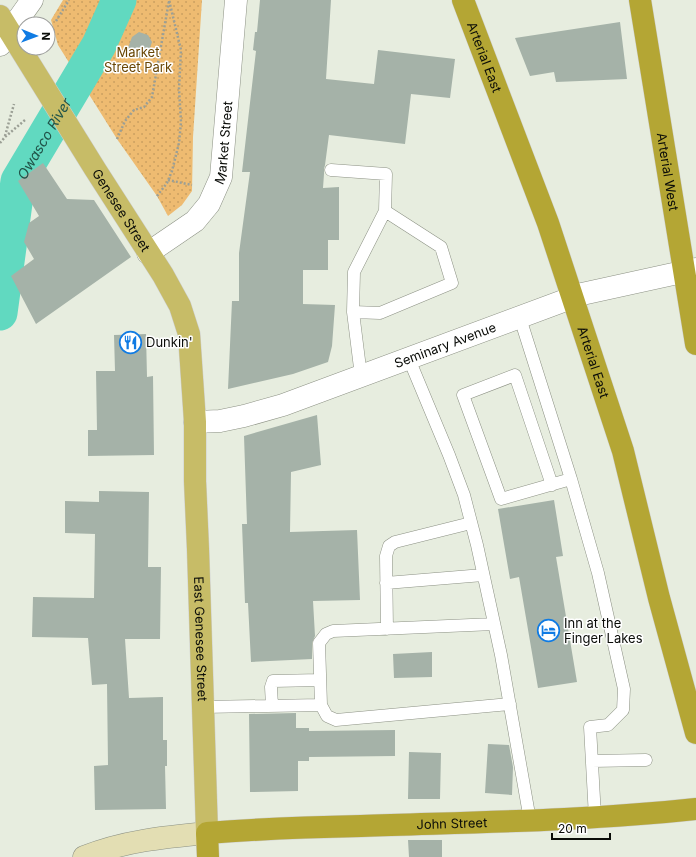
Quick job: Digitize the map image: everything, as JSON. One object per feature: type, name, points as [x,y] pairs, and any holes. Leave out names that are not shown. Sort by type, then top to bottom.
[{"type":"highway","name":"Arterial East","points":[[463,0],[548,223],[623,450],[659,598],[696,734]]},
{"type":"highway","name":"Arterial West","points":[[640,0],[690,270],[696,344]]},
{"type":"highway","name":"John Street","points":[[207,833],[259,829],[595,817],[696,809]]},
{"type":"highway","name":"East Genesee Street","points":[[207,833],[208,857]]},
{"type":"main road","name":"Genesee Street","points":[[3,31],[34,72],[180,306],[189,334],[195,422]]},
{"type":"main road","name":"East Genesee Street","points":[[195,422],[195,481],[207,833]]},
{"type":"main road","points":[[84,857],[102,850],[145,840],[207,833]]},
{"type":"street","points":[[3,31],[32,0]]},
{"type":"street","name":"Market Street","points":[[148,253],[195,221],[209,204],[221,177],[236,0]]},
{"type":"street","name":"Seminary Avenue","points":[[195,422],[220,421],[282,405],[582,294],[690,270]]},
{"type":"lane","points":[[331,170],[386,174],[385,211],[354,272],[353,312],[361,376]]},
{"type":"lane","points":[[353,312],[380,313],[452,283],[441,247],[385,211]]},
{"type":"lane","points":[[520,318],[571,479],[598,573],[624,689],[623,710],[608,725],[590,728],[595,817]]},
{"type":"lane","points":[[409,359],[449,454],[464,496],[484,575],[494,624],[510,704],[530,820]]},
{"type":"lane","points":[[552,484],[515,375],[463,395],[501,499],[571,479]]},
{"type":"lane","points":[[387,629],[386,556],[389,546],[395,542],[471,523]]},
{"type":"lane","points":[[386,583],[484,575]]},
{"type":"lane","points":[[494,624],[333,631],[326,634],[319,643],[321,705],[327,716],[336,720],[510,704]]},
{"type":"lane","points":[[272,706],[271,687],[273,682],[320,680]]},
{"type":"lane","points":[[203,707],[321,705]]},
{"type":"lane","points":[[592,761],[646,760]]},
{"type":"path","points":[[56,22],[69,0]]},
{"type":"path","points":[[117,138],[125,121],[134,110],[144,107],[152,97],[169,0]]},
{"type":"path","points":[[157,196],[167,183],[172,170],[179,143],[181,122],[179,89],[181,50],[169,0]]},
{"type":"path","points":[[5,137],[14,104]]},
{"type":"path","points":[[0,143],[25,120]]},
{"type":"path","points":[[168,180],[192,185]]},
{"type":"green space","name":"Market Street Park","points":[[63,0],[202,0],[193,137],[192,191],[182,205],[168,216],[157,196],[117,139],[58,45],[56,38],[56,16],[53,16]]},
{"type":"building","points":[[260,0],[331,0],[326,79],[374,84],[378,50],[455,59],[450,98],[411,94],[405,144],[329,135],[323,188],[339,187],[339,240],[328,240],[328,270],[303,270],[303,304],[335,305],[332,346],[328,362],[293,374],[228,389],[232,301],[239,301],[239,253],[250,172],[242,172],[256,51],[253,50],[255,32],[257,32]]},
{"type":"building","points":[[620,22],[627,79],[556,82],[554,72],[530,76],[515,38]]},
{"type":"building","points":[[139,32],[148,35],[152,42],[147,56],[139,58],[131,54],[128,48],[132,37]]},
{"type":"building","points":[[43,163],[67,199],[94,200],[131,257],[36,324],[11,276],[34,259],[24,242],[29,223],[39,216],[18,181]]},
{"type":"building","points":[[146,334],[147,377],[153,376],[154,455],[88,456],[88,430],[97,430],[96,371],[115,371],[114,335]]},
{"type":"building","points":[[317,415],[321,465],[291,472],[290,532],[357,530],[360,600],[313,601],[315,636],[312,643],[312,659],[251,662],[248,603],[245,603],[242,524],[247,524],[244,436]]},
{"type":"building","points":[[99,491],[149,492],[148,567],[161,567],[160,639],[125,639],[129,698],[163,697],[163,740],[167,740],[167,766],[165,766],[166,809],[95,810],[94,766],[108,765],[107,684],[92,685],[88,638],[32,637],[33,597],[94,598],[95,534],[65,533],[65,501],[99,502]]},
{"type":"building","name":"Inn at the Finger Lakes","points":[[554,500],[563,556],[556,557],[577,682],[538,688],[519,577],[510,579],[498,509]]},
{"type":"building","points":[[432,652],[432,677],[394,678],[393,654]]},
{"type":"building","points":[[296,713],[296,728],[309,728],[309,731],[395,730],[395,756],[309,757],[309,761],[298,761],[298,791],[250,792],[249,714]]},
{"type":"building","points":[[488,744],[509,745],[513,767],[512,795],[485,793]]},
{"type":"building","points":[[409,752],[441,753],[440,799],[408,799]]},
{"type":"building","points":[[408,840],[442,840],[442,857],[409,857]]},
{"type":"waterway","name":"Owasco River","points":[[0,313],[18,181],[99,45],[119,0]]},
{"type":"place","name":"Dunkin'","points":[[131,342]]},
{"type":"place","name":"Inn at the Finger Lakes","points":[[548,630]]}]
